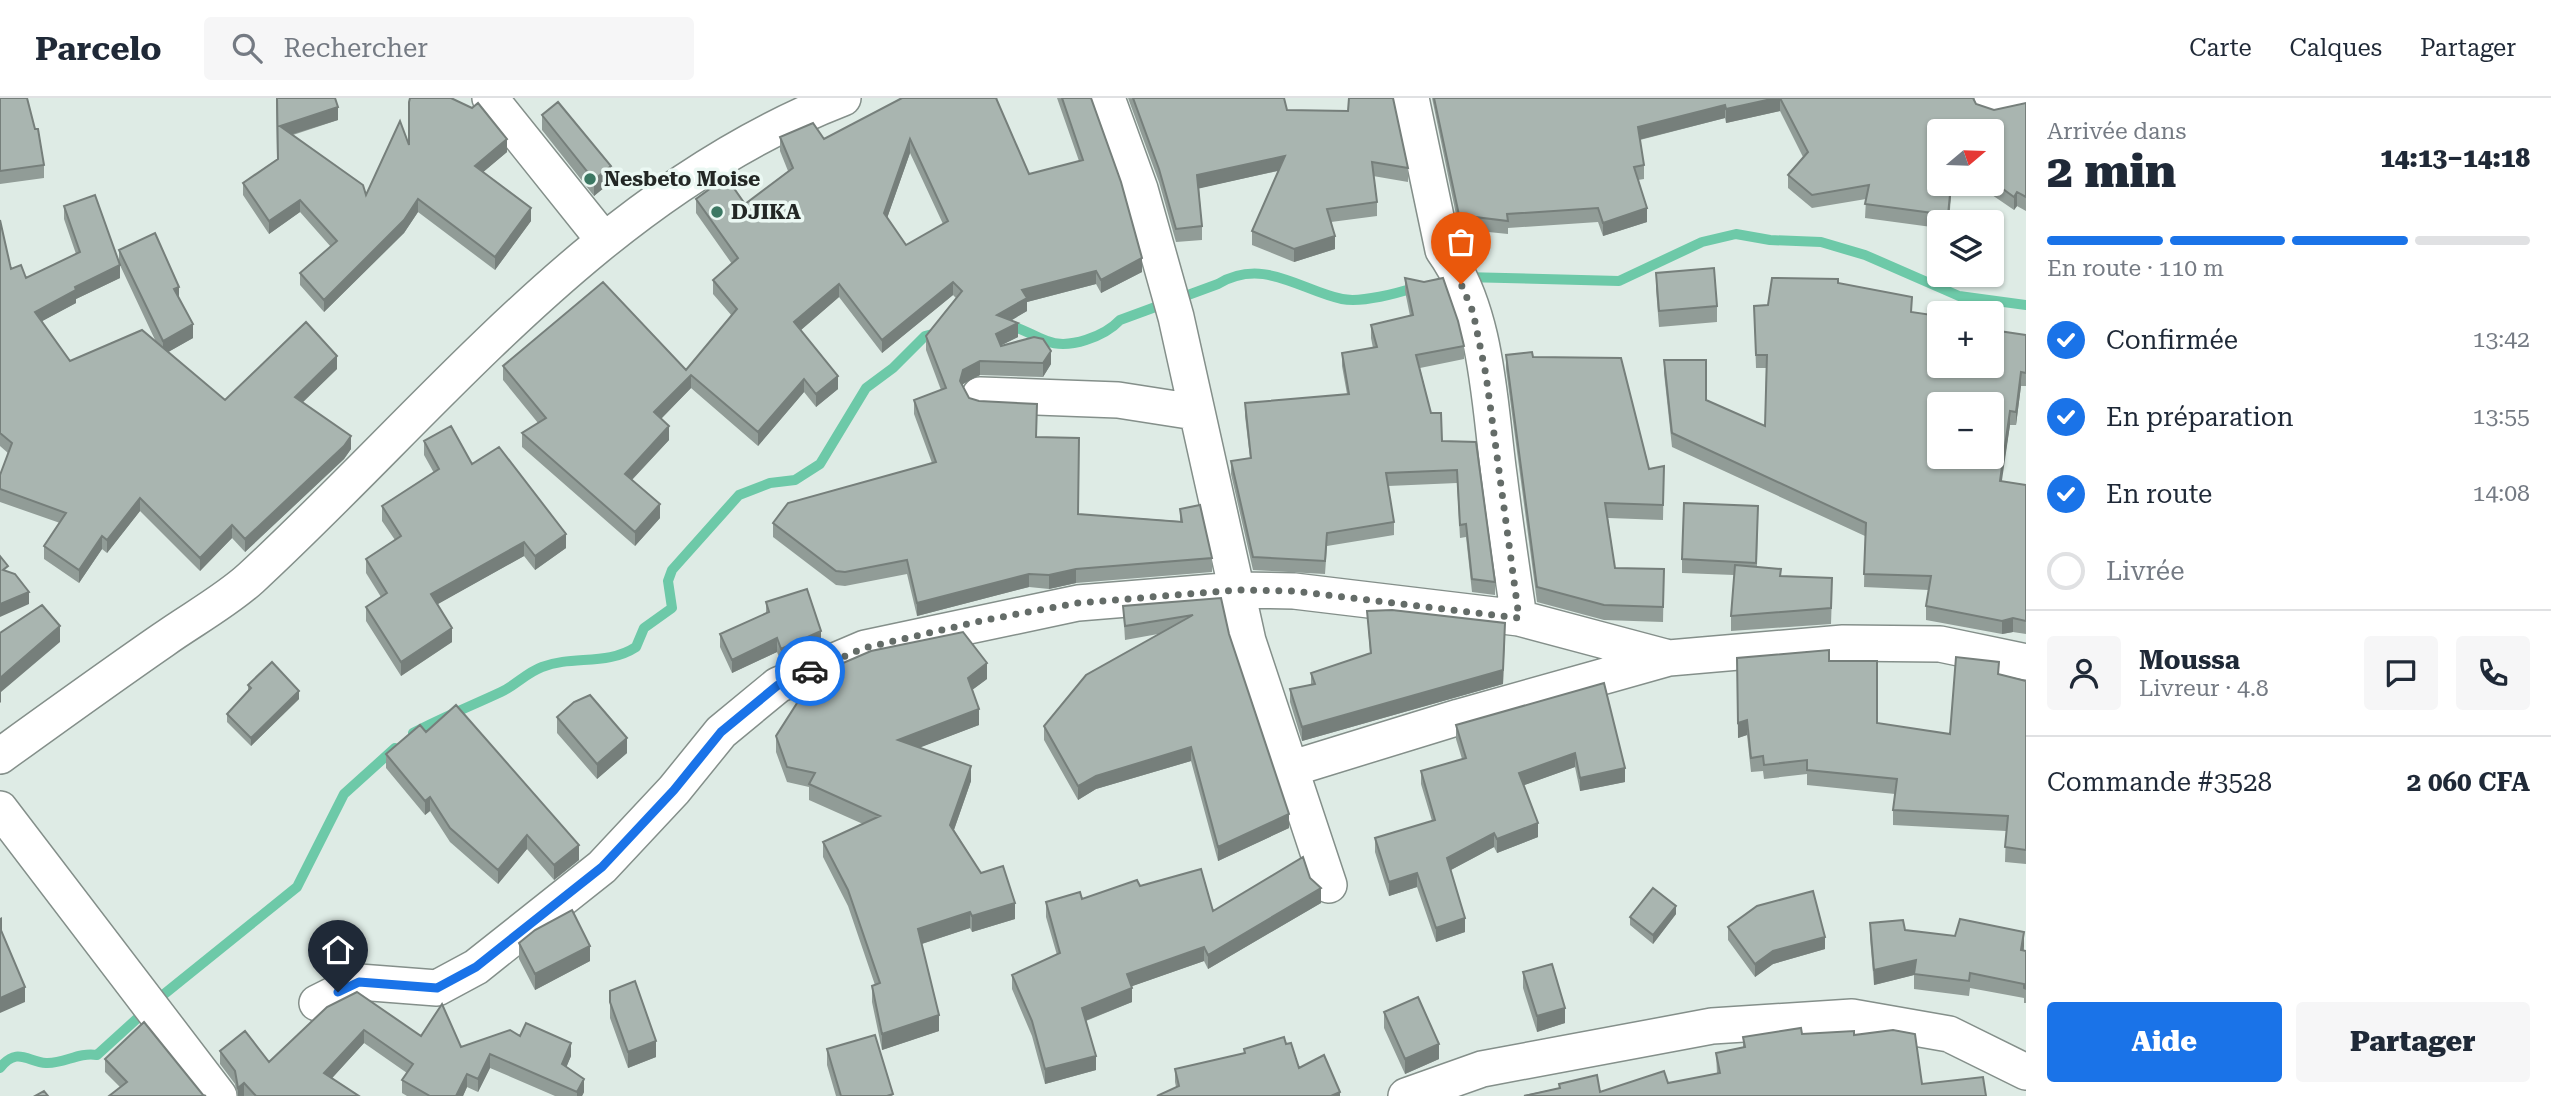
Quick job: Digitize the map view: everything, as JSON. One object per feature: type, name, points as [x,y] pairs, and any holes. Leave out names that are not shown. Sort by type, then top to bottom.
[{"type":"street","points":[[490,98],[603,239]]},
{"type":"street","points":[[0,756],[249,580],[413,415],[603,239],[684,179],[798,115],[843,98]]},
{"type":"street","points":[[1107,98],[1140,189],[1173,304],[1248,641],[1329,885]]},
{"type":"street","points":[[1411,98],[1443,250],[1458,275],[1473,312],[1486,375],[1519,618]]},
{"type":"street","points":[[980,395],[1118,400],[1195,412]]},
{"type":"street","points":[[317,1003],[359,982],[437,988],[476,967],[602,867],[674,790],[721,732],[778,685],[864,648],[985,620],[1078,603],[1237,590],[1294,591],[1519,618],[1670,658]]},
{"type":"street","points":[[1290,769],[1459,717],[1670,658],[1843,643],[1885,643],[1940,644],[2026,662]]},
{"type":"street","points":[[0,810],[122,965],[197,1080]]},
{"type":"street","points":[[1406,1096],[1485,1083],[1712,1026],[1852,1017],[1949,1034],[2026,1072]]},
{"type":"building","points":[[0,98],[27,98],[35,129],[38,129],[44,165],[0,171]]},
{"type":"building","points":[[277,98],[335,98],[338,107],[280,126],[363,185],[366,195],[400,121],[409,145],[410,98],[451,98],[472,108],[478,103],[507,139],[475,166],[531,208],[495,257],[418,199],[404,220],[324,300],[300,273],[337,241],[300,200],[269,221],[243,183],[278,159]]},
{"type":"building","points":[[902,98],[996,98],[1029,174],[1083,160],[1062,98],[1091,98],[1121,182],[1142,258],[1101,280],[1096,271],[1022,290],[1027,298],[997,315],[1018,323],[996,334],[1001,346],[1034,337],[1043,339],[1051,351],[1043,363],[980,361],[963,370],[960,381],[969,398],[979,401],[1037,404],[1036,437],[1079,438],[1078,514],[1182,522],[1180,509],[1200,505],[1212,558],[1076,569],[1049,575],[1029,574],[917,603],[907,560],[845,572],[836,571],[773,523],[788,503],[936,462],[914,400],[946,388],[926,336],[962,291],[953,282],[882,340],[839,284],[794,322],[838,376],[816,394],[804,379],[758,432],[691,375],[654,412],[669,426],[625,474],[660,504],[635,532],[522,433],[546,418],[503,366],[603,282],[686,370],[737,309],[713,280],[738,258],[696,199],[726,177],[745,204],[793,168],[780,137],[813,123],[824,139]],"holes":[[[910,139],[948,221],[906,245],[884,213]]]},
{"type":"building","points":[[1133,98],[1284,98],[1287,110],[1348,111],[1349,98],[1393,98],[1408,168],[1372,162],[1377,202],[1327,209],[1335,236],[1294,249],[1252,231],[1285,156],[1197,175],[1202,226],[1176,229],[1159,169]]},
{"type":"building","points":[[1434,98],[1776,98],[1726,109],[1725,105],[1638,127],[1644,165],[1634,167],[1647,208],[1603,223],[1598,208],[1507,214],[1508,221],[1459,215]]},
{"type":"building","points":[[1780,98],[1973,98],[1976,104],[1994,110],[2026,103],[2026,197],[2017,192],[2014,197],[2004,190],[2004,119],[1927,119],[1927,196],[1950,196],[1948,210],[1927,210],[1927,212],[1865,204],[1869,185],[1812,195],[1788,175],[1808,152]]},
{"type":"building","points":[[558,102],[611,166],[594,180],[542,115]]},
{"type":"building","points":[[95,195],[120,265],[75,287],[76,290],[35,312],[70,361],[142,330],[225,400],[306,322],[337,356],[295,397],[351,436],[344,446],[245,539],[232,525],[200,558],[140,498],[107,540],[102,536],[79,570],[44,546],[66,513],[0,489],[0,475],[12,443],[0,433],[0,220],[11,269],[21,265],[26,278],[80,252],[64,206]]},
{"type":"building","points":[[155,233],[179,287],[174,289],[193,324],[163,341],[119,250]]},
{"type":"building","points":[[1714,268],[1717,306],[1659,311],[1656,273]]},
{"type":"building","points":[[1405,278],[1424,282],[1443,278],[1458,321],[1464,346],[1416,355],[1431,413],[1441,413],[1442,441],[1476,442],[1495,582],[1472,579],[1466,524],[1460,525],[1457,470],[1386,473],[1394,522],[1327,533],[1325,561],[1253,557],[1231,461],[1251,458],[1245,403],[1349,394],[1342,353],[1377,347],[1371,325],[1413,315]]},
{"type":"building","points":[[1772,278],[1838,279],[1838,283],[1912,297],[1911,312],[1927,314],[1927,378],[2004,378],[2004,332],[2026,335],[2026,373],[2021,372],[2016,412],[2010,411],[2004,453],[2004,392],[1927,392],[1927,469],[2002,469],[2000,481],[2026,485],[2026,621],[2013,618],[2002,621],[1926,606],[1931,576],[1864,574],[1866,523],[1672,433],[1664,360],[1706,360],[1706,400],[1765,426],[1767,355],[1756,355],[1754,306],[1768,305]]},
{"type":"building","points":[[1532,352],[1533,357],[1621,358],[1649,469],[1664,466],[1663,505],[1605,503],[1615,568],[1664,569],[1663,607],[1604,605],[1537,587],[1506,355]]},
{"type":"building","points":[[451,426],[472,464],[499,447],[566,534],[535,556],[524,542],[431,594],[452,628],[401,662],[366,607],[387,593],[366,559],[401,536],[382,506],[439,469],[424,441]]},
{"type":"building","points":[[1684,503],[1758,506],[1756,563],[1682,559]]},
{"type":"building","points":[[0,556],[8,566],[3,570],[15,574],[29,592],[0,604]]},
{"type":"building","points":[[1735,565],[1781,569],[1780,576],[1832,578],[1831,608],[1731,616]]},
{"type":"building","points":[[807,589],[821,631],[781,649],[777,638],[732,660],[720,634],[769,612],[766,602]]},
{"type":"building","points":[[1221,598],[1229,634],[1289,814],[1218,847],[1191,747],[1096,776],[1078,786],[1044,726],[1086,675],[1193,615],[1125,626],[1123,606]]},
{"type":"building","points":[[42,605],[60,626],[0,678],[0,633]]},
{"type":"building","points":[[1392,610],[1505,623],[1503,670],[1302,727],[1290,689],[1315,684],[1311,673],[1371,653],[1367,611]]},
{"type":"building","points":[[963,632],[987,663],[968,678],[979,709],[898,740],[971,766],[950,825],[981,873],[1003,866],[1015,903],[972,916],[970,912],[918,929],[939,1015],[882,1034],[872,986],[880,983],[848,890],[823,842],[880,816],[809,784],[815,773],[787,767],[776,736],[815,675],[871,651]]},
{"type":"building","points":[[1829,650],[1829,661],[1877,661],[1877,723],[1950,734],[1956,657],[1999,662],[1998,674],[2026,681],[2026,850],[2005,847],[2008,816],[1893,810],[1897,779],[1807,770],[1807,760],[1764,765],[1763,756],[1751,758],[1747,720],[1738,723],[1737,658]]},
{"type":"building","points":[[272,662],[299,691],[251,738],[227,714],[251,688],[248,685]]},
{"type":"building","points":[[1604,683],[1625,768],[1580,778],[1575,753],[1519,773],[1538,823],[1497,839],[1494,833],[1447,858],[1465,918],[1436,928],[1417,873],[1389,882],[1375,838],[1435,820],[1421,771],[1466,758],[1456,725]]},
{"type":"building","points":[[590,695],[627,738],[597,764],[557,717],[574,702]]},
{"type":"building","points":[[456,705],[579,845],[554,865],[527,835],[498,870],[450,828],[430,797],[425,801],[386,754],[420,725],[426,732]]},
{"type":"building","points":[[1303,857],[1310,878],[1321,888],[1208,955],[1204,947],[1127,974],[1132,988],[1082,1008],[1096,1056],[1045,1069],[1032,1021],[1012,975],[1060,953],[1046,902],[1080,892],[1082,899],[1137,880],[1140,886],[1201,869],[1213,911]]},
{"type":"building","points":[[1653,888],[1676,906],[1653,935],[1630,917]]},
{"type":"building","points":[[1813,891],[1825,937],[1773,951],[1755,964],[1728,927],[1757,906]]},
{"type":"building","points":[[572,910],[590,946],[535,974],[519,943],[535,930]]},
{"type":"building","points":[[1960,919],[2024,932],[2021,950],[2026,951],[2026,989],[2024,984],[1970,973],[1969,981],[1914,974],[1916,960],[1874,970],[1870,923],[1903,920],[1905,930],[1955,936]]},
{"type":"building","points":[[0,928],[25,987],[0,998]]},
{"type":"building","points":[[1552,964],[1565,1008],[1537,1016],[1523,972]]},
{"type":"building","points":[[635,981],[656,1041],[628,1052],[610,1002],[610,991]]},
{"type":"building","points":[[357,992],[421,1036],[442,1004],[461,1047],[510,1030],[520,1036],[526,1023],[571,1043],[562,1064],[584,1079],[577,1092],[490,1054],[478,1079],[467,1074],[456,1096],[430,1096],[402,1080],[413,1064],[364,1030],[324,1073],[359,1096],[256,1096],[244,1083],[238,1088],[235,1071],[220,1051],[245,1031],[269,1062],[327,1007]]},
{"type":"building","points":[[1418,997],[1439,1044],[1405,1059],[1384,1012]]},
{"type":"building","points":[[144,1022],[206,1096],[109,1096],[127,1082],[105,1059]]},
{"type":"building","points":[[1801,1028],[1802,1034],[1854,1031],[1854,1035],[1893,1030],[1915,1034],[1922,1084],[1983,1077],[1986,1096],[1524,1096],[1560,1088],[1559,1084],[1597,1075],[1600,1092],[1664,1071],[1668,1083],[1720,1073],[1716,1053],[1745,1047],[1743,1037]]},
{"type":"building","points":[[875,1035],[893,1094],[841,1096],[827,1049]]},
{"type":"building","points":[[1284,1037],[1286,1044],[1291,1043],[1299,1068],[1324,1055],[1340,1092],[1331,1096],[1157,1096],[1179,1086],[1175,1069],[1245,1053],[1244,1049]]},
{"type":"building","points":[[44,1091],[48,1096],[35,1096]]},
{"type":"waterway","points":[[1463,277],[1619,281],[1702,242],[1736,234],[1770,240],[1821,242],[1865,255],[1959,296],[2026,305]]},
{"type":"waterway","points":[[1006,324],[1047,341],[1076,343],[1096,336],[1120,320],[1235,277],[1250,274],[1281,278],[1326,295],[1350,300],[1380,297],[1417,287]]},
{"type":"waterway","points":[[413,733],[501,692],[542,667],[566,661],[602,659],[636,647],[644,628],[672,608],[668,581],[672,570],[739,495],[770,483],[795,480],[820,464],[866,388],[893,368],[925,336],[940,332]]},
{"type":"waterway","points":[[0,1068],[6,1061],[17,1056],[46,1063],[97,1055],[163,995],[297,887],[344,794],[395,748]]},
{"type":"way so far","points":[[810,671],[864,648],[985,620],[1078,603],[1237,590],[1294,591],[1519,618],[1486,375],[1473,312],[1461,284]]},
{"type":"place","name":"Nesbeto Moise","points":[[590,179]]},
{"type":"place","name":"DJIKA","points":[[717,212]]},
{"type":"route","points":[[338,992],[359,982],[437,988],[476,967],[538,915],[602,867],[674,790],[721,732],[778,685],[810,671]]}]
